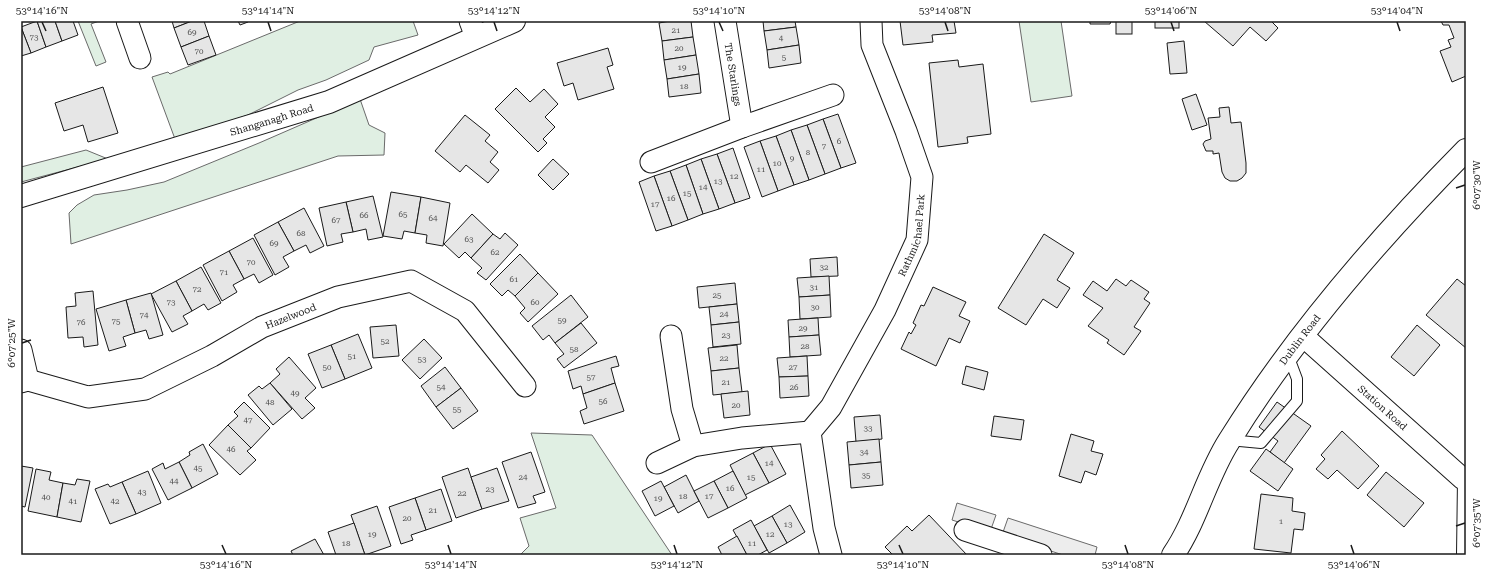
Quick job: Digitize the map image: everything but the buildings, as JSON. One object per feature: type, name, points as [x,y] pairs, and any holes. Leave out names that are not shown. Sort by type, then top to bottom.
[{"type":"main road","name":"Shanganagh Road","points":[[21,196],[329,102],[473,29],[514,21]]},
{"type":"main road","name":"Dublin Road","points":[[1173,555],[1185,535],[1229,440],[1269,380],[1363,262],[1434,183],[1466,150]]},
{"type":"street","points":[[127,21],[140,58]]},
{"type":"street","name":"The Starlings","points":[[725,21],[742,127]]},
{"type":"street","name":"Rathmichael Park","points":[[810,432],[831,407],[885,310],[917,240],[922,177],[906,131],[872,45],[871,21]]},
{"type":"street","points":[[651,162],[742,127],[833,95]]},
{"type":"street","name":"Hazelwood","points":[[21,350],[24,381],[88,397],[145,389],[212,356],[262,327],[338,297],[411,281],[465,311],[525,386]]},
{"type":"street","points":[[671,336],[682,409],[693,446]]},
{"type":"street","name":"Station Road","points":[[1303,336],[1462,478]]},
{"type":"street","points":[[657,463],[693,446],[742,438],[810,432],[824,528],[831,555]]},
{"type":"street","points":[[965,530],[1001,549],[1040,555]]},
{"type":"lane","points":[[1229,440],[1261,442],[1297,401],[1297,379],[1288,355]]},
{"type":"lane","points":[[1462,478],[1462,555]]},
{"type":"green space","points":[[78,21],[99,21],[91,24],[106,62],[96,66]]},
{"type":"green space","points":[[300,21],[413,21],[418,35],[374,47],[369,60],[326,80],[298,90],[248,115],[175,139],[152,77],[168,72],[170,74]]},
{"type":"green space","points":[[1019,21],[1061,21],[1072,96],[1031,102]]},
{"type":"green space","points":[[360,99],[369,125],[385,133],[384,155],[338,156],[71,244],[69,213],[77,205],[94,195],[164,182]]},
{"type":"green space","points":[[86,150],[108,159],[21,182],[21,167]]},
{"type":"green space","points":[[531,433],[592,435],[672,555],[520,555],[529,546],[520,518],[556,508]]},
{"type":"shaded area","points":[[957,503],[996,515],[990,532],[952,520]]},
{"type":"shaded area","points":[[1008,518],[1097,547],[1095,555],[1063,555],[1002,535]]}]
